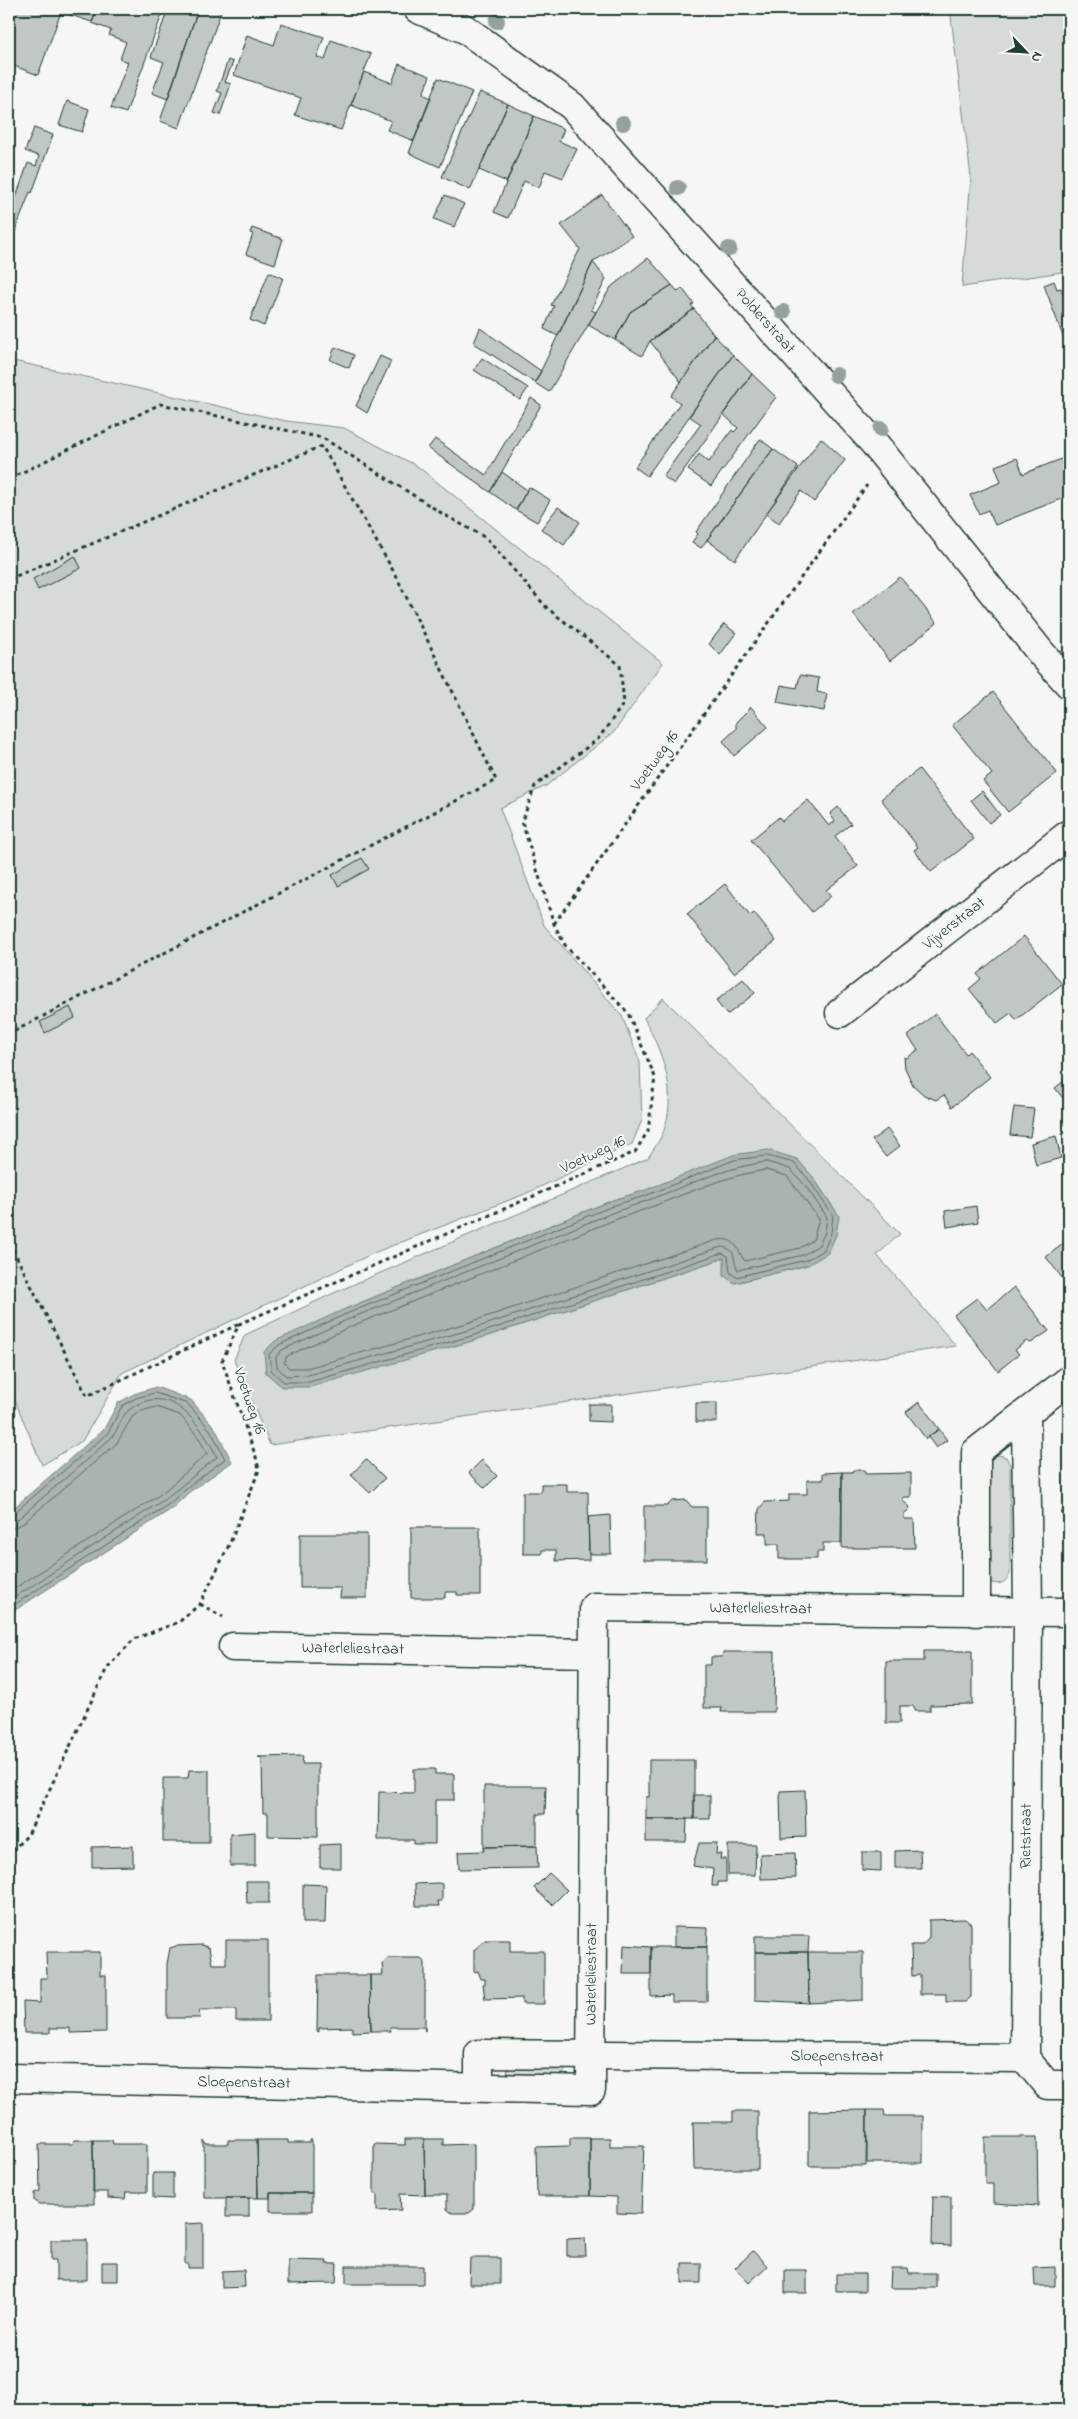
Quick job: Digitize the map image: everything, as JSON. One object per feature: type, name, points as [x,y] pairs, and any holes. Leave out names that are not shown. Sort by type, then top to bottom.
[{"type":"street","name":"Polderstraat","points":[[418,9],[465,28],[572,106],[886,458],[1041,653],[1069,684]]},
{"type":"street","name":"Vijverstraat","points":[[840,1013],[1069,834]]},
{"type":"street","points":[[1069,1380],[976,1452],[976,1612],[1069,1612]]},
{"type":"street","name":"Rietstraat","points":[[1025,2058],[1028,1613],[1026,1413]]},
{"type":"street","name":"Waterleliestraat","points":[[592,2057],[594,1607],[976,1612]]},
{"type":"street","name":"Waterleliestraat","points":[[233,1647],[594,1653]]},
{"type":"street","name":"Sloepenstraat","points":[[9,2078],[591,2090],[592,2057],[1025,2058]]},
{"type":"street","points":[[1025,2058],[1048,2085],[1069,2085]]},
{"type":"path","points":[[9,479],[160,404],[324,438],[443,514],[486,538],[548,608],[620,665],[624,703],[598,739],[534,786],[522,822],[554,924]]},
{"type":"path","points":[[9,578],[322,446],[395,574],[496,780],[9,1034]]},
{"type":"path","name":"Voetweg 16","points":[[9,1853],[28,1835],[107,1668],[134,1639],[179,1622],[200,1604],[230,1543],[259,1470],[258,1460],[222,1361],[239,1324],[635,1152],[648,1131],[654,1077],[651,1068],[628,1013],[579,963],[565,945],[554,924],[886,458]]},
{"type":"path","points":[[9,1242],[87,1396],[239,1324]]},
{"type":"shaded area","points":[[950,9],[1069,9],[1069,271],[962,287],[971,177]]},
{"type":"shaded area","points":[[9,360],[286,421],[344,428],[417,466],[663,663],[614,732],[546,786],[500,808],[544,925],[622,1016],[640,1062],[642,1120],[632,1144],[525,1194],[376,1252],[122,1373],[82,1441],[42,1465],[9,1386]]},
{"type":"shaded area","points":[[663,998],[900,1234],[877,1255],[956,1346],[270,1445],[234,1360],[245,1335],[336,1292],[648,1158],[664,1131],[669,1098],[666,1071],[662,1058],[644,1018]],"holes":[[[813,1177],[839,1216],[808,1265],[735,1283],[724,1258],[472,1341],[361,1371],[345,1309],[613,1200],[643,1191]]]},
{"type":"shaded area","points":[[999,1455],[1006,1457],[1010,1465],[1010,1574],[1002,1583],[998,1584],[992,1583],[987,1574],[986,1466],[990,1457]]},
{"type":"shaded area","points":[[509,2067],[563,2067],[565,2071],[560,2077],[509,2076],[507,2072]]},
{"type":"water","points":[[768,1150],[797,1159],[813,1177],[839,1216],[836,1235],[828,1253],[808,1265],[735,1283],[724,1276],[724,1258],[472,1341],[310,1387],[282,1387],[266,1373],[264,1352],[275,1341],[345,1309],[613,1200],[643,1191],[733,1155]]},
{"type":"water","points":[[156,1387],[191,1400],[215,1428],[232,1462],[188,1493],[173,1508],[9,1614],[9,1512],[104,1429],[118,1403],[134,1394]]},
{"type":"building","points":[[13,9],[97,9],[92,22],[61,12],[38,75],[9,64],[9,21]]},
{"type":"building","points":[[97,9],[164,9],[126,113],[111,108],[128,62],[120,59],[126,42],[109,35],[111,30],[92,23]]},
{"type":"building","points":[[168,9],[198,9],[168,99],[152,93],[164,62],[151,57]]},
{"type":"building","points":[[198,9],[222,9],[179,128],[160,121]]},
{"type":"building","points":[[281,23],[324,37],[317,57],[325,60],[331,40],[371,54],[341,130],[295,115],[301,98],[234,75],[247,35],[274,45]]},
{"type":"building","points":[[228,60],[233,62],[225,82],[231,84],[220,115],[214,113],[222,93],[217,91]]},
{"type":"building","points":[[399,64],[430,76],[423,94],[431,98],[414,141],[387,130],[391,121],[351,105],[364,72],[392,83]]},
{"type":"building","points":[[438,78],[472,92],[440,167],[409,153]]},
{"type":"building","points":[[480,92],[508,104],[470,190],[442,177]]},
{"type":"building","points":[[67,101],[89,109],[82,132],[59,125]]},
{"type":"building","points":[[508,104],[534,116],[507,182],[479,170]]},
{"type":"building","points":[[534,116],[564,129],[559,141],[577,149],[563,178],[545,171],[539,188],[524,181],[508,218],[494,212]]},
{"type":"building","points":[[34,128],[53,135],[32,193],[30,192],[11,242],[9,241],[9,201],[14,203],[28,163],[36,166],[39,156],[25,151]]},
{"type":"building","points":[[445,195],[464,204],[454,227],[434,219]]},
{"type":"building","points":[[602,195],[632,236],[593,262],[558,336],[544,329],[554,306],[551,305],[580,249],[561,225]]},
{"type":"building","points":[[252,228],[283,239],[275,264],[246,254],[253,234],[250,233]]},
{"type":"building","points":[[648,258],[672,285],[630,312],[615,340],[588,325],[611,287]]},
{"type":"building","points":[[593,262],[606,279],[591,310],[596,312],[549,392],[535,383]]},
{"type":"building","points":[[269,272],[283,278],[264,326],[250,320]]},
{"type":"building","points":[[1054,281],[1057,289],[1061,288],[1069,309],[1069,348],[1067,341],[1065,342],[1044,285]]},
{"type":"building","points":[[672,285],[678,292],[682,288],[694,304],[691,305],[694,309],[650,341],[642,356],[615,340],[630,312]]},
{"type":"building","points":[[694,309],[714,335],[681,382],[650,341]]},
{"type":"building","points":[[480,328],[541,371],[535,383],[474,343]]},
{"type":"building","points":[[714,335],[733,355],[647,476],[635,467],[680,403],[671,396]]},
{"type":"building","points":[[335,347],[354,355],[349,368],[330,360]]},
{"type":"building","points":[[733,355],[752,374],[674,484],[663,476],[701,424],[689,416]]},
{"type":"building","points":[[380,356],[391,361],[367,413],[356,406]]},
{"type":"building","points":[[482,358],[528,388],[520,400],[474,370]]},
{"type":"building","points":[[752,374],[776,397],[711,486],[688,470],[699,454],[709,462],[732,430],[734,432],[738,428],[723,414]]},
{"type":"building","points":[[531,398],[541,405],[490,492],[428,448],[435,439],[486,475]]},
{"type":"building","points":[[821,438],[845,460],[814,502],[801,491],[779,523],[766,514]]},
{"type":"building","points":[[760,439],[773,449],[701,548],[692,542],[698,534],[696,532]]},
{"type":"building","points":[[773,449],[798,467],[735,560],[707,540]]},
{"type":"building","points":[[1069,456],[1069,496],[995,525],[988,510],[979,514],[970,495],[1001,482],[995,466],[1017,458],[1023,474]]},
{"type":"building","points":[[502,472],[527,490],[516,510],[490,492]]},
{"type":"building","points":[[529,487],[550,500],[537,522],[516,510]]},
{"type":"building","points":[[558,507],[580,522],[564,545],[541,529]]},
{"type":"building","points":[[75,556],[81,568],[38,590],[33,579]]},
{"type":"building","points":[[900,577],[937,623],[890,661],[853,614]]},
{"type":"building","points":[[724,624],[736,633],[720,655],[709,644]]},
{"type":"building","points":[[800,675],[819,678],[817,692],[827,694],[824,711],[777,702],[781,685],[797,688]]},
{"type":"building","points":[[993,692],[1057,773],[1008,812],[983,781],[992,774],[952,725]]},
{"type":"building","points":[[751,707],[768,727],[734,756],[723,741],[736,729],[736,722]]},
{"type":"building","points":[[919,769],[974,839],[931,872],[914,850],[918,847],[881,799]]},
{"type":"building","points":[[982,791],[1000,815],[989,823],[971,800]]},
{"type":"building","points":[[808,800],[829,826],[835,821],[830,814],[838,807],[851,824],[835,836],[858,866],[826,890],[831,896],[812,912],[751,840],[779,817],[782,821]]},
{"type":"building","points":[[362,858],[369,869],[338,886],[332,875]]},
{"type":"building","points":[[725,884],[750,916],[754,913],[776,941],[734,973],[687,914]]},
{"type":"building","points":[[1024,936],[1062,984],[1016,1020],[1011,1013],[997,1023],[969,989],[981,979],[977,974]]},
{"type":"building","points":[[743,979],[755,993],[727,1015],[716,1001]]},
{"type":"building","points":[[70,1007],[75,1018],[45,1033],[40,1022]]},
{"type":"building","points":[[935,1014],[966,1054],[969,1051],[990,1077],[952,1107],[944,1095],[936,1100],[924,1095],[913,1085],[905,1068],[904,1057],[907,1058],[918,1050],[908,1036]]},
{"type":"building","points":[[1069,1077],[1069,1100],[1066,1102],[1055,1088]]},
{"type":"building","points":[[1014,1107],[1034,1109],[1030,1137],[1010,1135]]},
{"type":"building","points":[[887,1129],[900,1146],[886,1157],[872,1140]]},
{"type":"building","points":[[1056,1136],[1061,1158],[1036,1165],[1031,1143]]},
{"type":"building","points":[[976,1206],[978,1222],[947,1227],[945,1211]]},
{"type":"building","points":[[1069,1232],[1069,1287],[1046,1257],[1068,1240],[1064,1235]]},
{"type":"building","points":[[1014,1287],[1049,1331],[1031,1343],[1026,1341],[1015,1350],[1019,1354],[998,1371],[954,1315],[977,1298],[987,1310]]},
{"type":"building","points":[[919,1402],[939,1429],[926,1439],[906,1412]]},
{"type":"building","points":[[696,1403],[717,1403],[717,1422],[696,1422]]},
{"type":"building","points":[[589,1404],[611,1404],[611,1422],[589,1421]]},
{"type":"building","points":[[939,1429],[947,1440],[936,1448],[928,1437]]},
{"type":"building","points":[[366,1459],[385,1478],[370,1493],[351,1475]]},
{"type":"building","points":[[482,1460],[497,1476],[485,1488],[469,1473]]},
{"type":"building","points":[[853,1470],[865,1470],[865,1474],[911,1473],[911,1497],[903,1497],[903,1501],[910,1507],[908,1512],[904,1514],[904,1519],[914,1519],[915,1548],[842,1548],[842,1472],[852,1472]]},
{"type":"building","points":[[842,1472],[841,1543],[823,1543],[823,1552],[817,1552],[817,1559],[779,1559],[779,1544],[767,1544],[767,1533],[758,1533],[759,1509],[765,1502],[789,1501],[789,1494],[807,1494],[807,1480],[823,1480],[823,1473]]},
{"type":"building","points":[[541,1484],[567,1484],[567,1492],[588,1492],[589,1560],[556,1561],[556,1550],[542,1550],[542,1554],[523,1554],[523,1492],[541,1492]]},
{"type":"building","points":[[686,1500],[692,1507],[707,1507],[707,1560],[644,1560],[644,1506],[667,1506],[672,1501]]},
{"type":"building","points":[[1069,1502],[1069,1518],[1061,1513]]},
{"type":"building","points":[[610,1515],[611,1554],[589,1554],[588,1517]]},
{"type":"building","points":[[411,1527],[480,1527],[480,1595],[457,1595],[457,1592],[445,1592],[445,1598],[411,1598]]},
{"type":"building","points":[[300,1534],[367,1534],[367,1598],[340,1598],[341,1588],[300,1588]]},
{"type":"building","points":[[924,1651],[972,1651],[972,1704],[930,1705],[930,1711],[914,1711],[914,1706],[900,1706],[900,1723],[886,1723],[886,1661],[924,1661]]},
{"type":"building","points":[[723,1652],[775,1652],[774,1712],[721,1712],[722,1708],[704,1708],[704,1665],[711,1665],[711,1657],[722,1657]]},
{"type":"building","points":[[1065,1702],[1069,1703],[1069,1725],[1064,1725]]},
{"type":"building","points":[[303,1756],[302,1764],[318,1764],[318,1837],[268,1836],[268,1813],[263,1813],[262,1758],[258,1757]]},
{"type":"building","points":[[649,1760],[694,1760],[694,1819],[646,1819],[646,1797],[649,1797]]},
{"type":"building","points":[[414,1769],[435,1769],[435,1774],[454,1774],[454,1800],[435,1800],[435,1844],[414,1844],[414,1840],[378,1840],[379,1792],[414,1793]]},
{"type":"building","points":[[189,1770],[209,1770],[209,1842],[163,1842],[163,1778],[188,1778]]},
{"type":"building","points":[[484,1786],[546,1786],[545,1814],[537,1814],[537,1846],[484,1847]]},
{"type":"building","points":[[805,1790],[806,1837],[781,1838],[780,1791]]},
{"type":"building","points":[[694,1795],[710,1795],[710,1819],[694,1819]]},
{"type":"building","points":[[646,1819],[687,1819],[686,1842],[646,1842]]},
{"type":"building","points":[[255,1832],[255,1866],[230,1866],[230,1834]]},
{"type":"building","points":[[699,1843],[717,1843],[716,1854],[721,1854],[720,1859],[726,1859],[726,1882],[718,1882],[718,1886],[712,1886],[713,1869],[693,1866]]},
{"type":"building","points":[[341,1844],[341,1868],[320,1868],[320,1845]]},
{"type":"building","points":[[728,1845],[756,1845],[755,1875],[728,1875]]},
{"type":"building","points":[[133,1846],[133,1866],[92,1867],[92,1847]]},
{"type":"building","points":[[537,1846],[538,1868],[459,1869],[458,1852],[484,1851],[484,1847]]},
{"type":"building","points":[[920,1850],[921,1868],[895,1868],[895,1851]]},
{"type":"building","points":[[862,1852],[881,1852],[881,1871],[862,1870]]},
{"type":"building","points":[[795,1853],[796,1878],[761,1879],[760,1854]]},
{"type":"building","points":[[549,1873],[567,1890],[552,1905],[534,1888]]},
{"type":"building","points":[[246,1881],[269,1881],[269,1903],[247,1903]]},
{"type":"building","points":[[303,1884],[326,1885],[325,1923],[303,1923]]},
{"type":"building","points":[[415,1884],[442,1884],[442,1901],[438,1901],[439,1906],[416,1906]]},
{"type":"building","points":[[965,1919],[971,1924],[971,1997],[965,2002],[946,2002],[946,1994],[920,1994],[920,1975],[912,1976],[911,1945],[923,1945],[929,1938],[929,1920]]},
{"type":"building","points":[[674,1927],[708,1928],[707,1947],[674,1947]]},
{"type":"building","points":[[755,1936],[809,1936],[808,1952],[755,1952]]},
{"type":"building","points":[[226,1940],[268,1940],[268,2021],[236,2021],[236,2010],[199,2010],[200,2018],[167,2018],[167,1964],[170,1948],[202,1945],[209,1948],[212,1964],[226,1964]]},
{"type":"building","points":[[485,1940],[510,1940],[510,1951],[544,1951],[544,2004],[522,2004],[522,1998],[485,1999],[483,1984],[485,1984],[485,1979],[481,1979],[478,1971],[474,1972],[474,1950]]},
{"type":"building","points":[[624,1945],[651,1947],[651,1974],[623,1974]]},
{"type":"building","points":[[651,1947],[707,1947],[707,2002],[672,2002],[672,1995],[651,1996]]},
{"type":"building","points":[[46,1952],[100,1952],[100,1975],[106,1975],[106,2032],[70,2033],[70,2028],[50,2028],[50,2033],[24,2033],[23,2002],[40,2003],[40,1978],[47,1978]]},
{"type":"building","points":[[755,1952],[808,1952],[809,2003],[755,2000]]},
{"type":"building","points":[[808,1952],[863,1952],[863,2000],[809,2003]]},
{"type":"building","points":[[387,1958],[421,1958],[425,1963],[425,2031],[424,2027],[390,2027],[391,2031],[371,2031],[370,1975],[383,1975],[382,1963]]},
{"type":"building","points":[[318,1975],[370,1975],[371,2031],[352,2032],[352,2027],[319,2028],[319,2032],[317,2031]]},
{"type":"building","points":[[867,2110],[884,2110],[885,2116],[923,2116],[923,2163],[867,2163]]},
{"type":"building","points":[[867,2110],[866,2166],[809,2166],[809,2111]]},
{"type":"building","points":[[733,2111],[758,2111],[758,2169],[694,2169],[693,2122],[733,2122]]},
{"type":"building","points":[[985,2137],[1037,2137],[1038,2206],[993,2203],[993,2184],[985,2184]]},
{"type":"building","points":[[570,2138],[590,2138],[590,2196],[537,2196],[536,2147],[570,2146]]},
{"type":"building","points":[[590,2138],[610,2138],[610,2146],[644,2146],[641,2214],[617,2213],[617,2197],[590,2196]]},
{"type":"building","points":[[405,2139],[424,2139],[425,2195],[400,2194],[401,2210],[377,2211],[377,2194],[374,2194],[374,2144],[405,2145]]},
{"type":"building","points":[[424,2139],[443,2139],[443,2145],[474,2144],[474,2209],[469,2213],[452,2213],[447,2209],[447,2195],[425,2195]]},
{"type":"building","points":[[74,2140],[93,2140],[94,2204],[39,2204],[34,2201],[34,2193],[40,2191],[39,2144],[73,2144]]},
{"type":"building","points":[[93,2140],[112,2140],[113,2144],[147,2144],[147,2192],[126,2192],[125,2199],[108,2198],[108,2192],[93,2192]]},
{"type":"building","points":[[204,2140],[206,2144],[228,2144],[228,2140],[257,2140],[258,2198],[204,2198]]},
{"type":"building","points":[[257,2140],[288,2140],[288,2143],[310,2143],[310,2140],[312,2140],[312,2193],[270,2193],[270,2198],[258,2198]]},
{"type":"building","points":[[153,2173],[173,2173],[173,2199],[153,2198]]},
{"type":"building","points":[[270,2193],[312,2193],[312,2211],[270,2211]]},
{"type":"building","points":[[933,2196],[951,2197],[951,2246],[932,2245]]},
{"type":"building","points":[[226,2198],[249,2198],[249,2217],[226,2217]]},
{"type":"building","points":[[203,2223],[203,2268],[188,2268],[188,2264],[185,2264],[185,2224]]},
{"type":"building","points":[[585,2238],[586,2256],[567,2256],[567,2239]]},
{"type":"building","points":[[51,2240],[87,2240],[87,2280],[56,2280],[56,2260],[51,2260]]},
{"type":"building","points":[[753,2251],[767,2266],[749,2283],[735,2268]]},
{"type":"building","points":[[470,2258],[500,2258],[500,2284],[469,2284]]},
{"type":"building","points":[[288,2260],[327,2261],[326,2264],[337,2264],[336,2283],[288,2284]]},
{"type":"building","points":[[102,2262],[118,2262],[118,2281],[102,2281]]},
{"type":"building","points":[[682,2263],[701,2263],[701,2283],[682,2283]]},
{"type":"building","points":[[346,2266],[423,2266],[423,2284],[346,2284]]},
{"type":"building","points":[[1055,2267],[1055,2286],[1035,2286],[1034,2268]]},
{"type":"building","points":[[891,2268],[908,2268],[909,2273],[936,2273],[936,2288],[890,2288]]},
{"type":"building","points":[[244,2270],[245,2287],[222,2288],[222,2271]]},
{"type":"building","points":[[785,2270],[807,2270],[807,2293],[785,2293]]},
{"type":"building","points":[[836,2274],[865,2274],[865,2291],[836,2291]]}]
